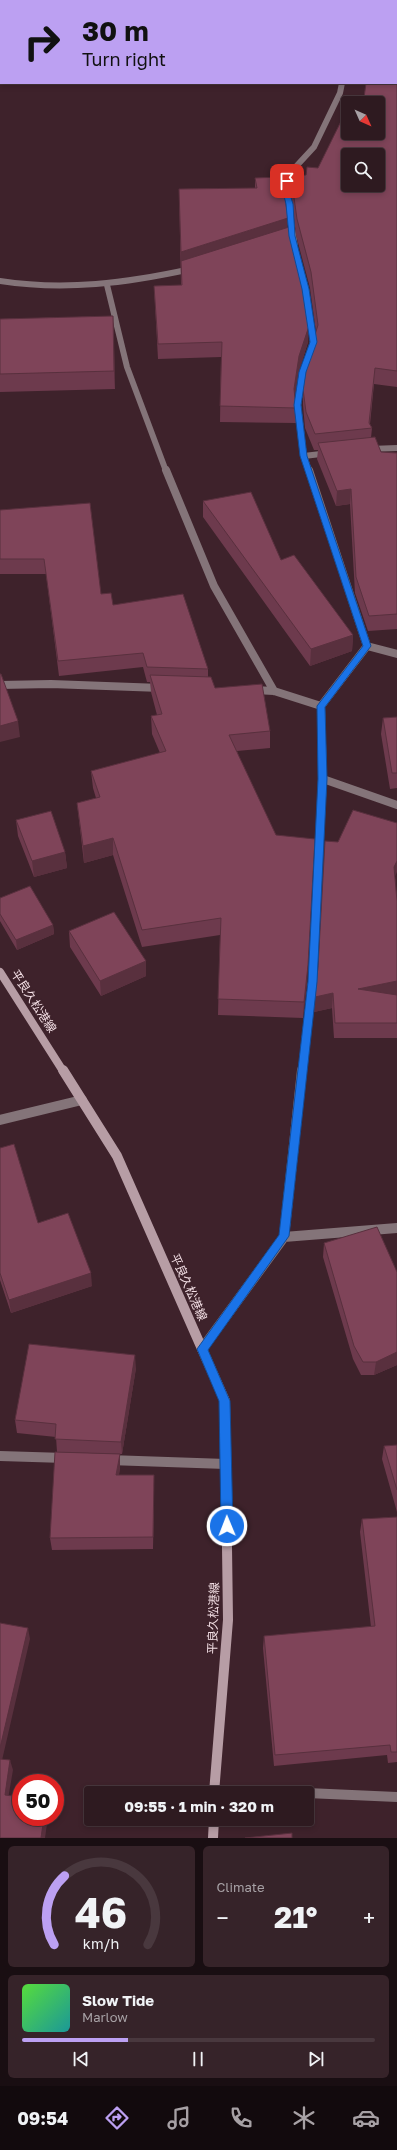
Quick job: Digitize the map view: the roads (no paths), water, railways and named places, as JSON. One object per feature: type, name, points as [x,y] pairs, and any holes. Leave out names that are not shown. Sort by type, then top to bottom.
[{"type":"main road","name":"平良久松港線","points":[[0,972],[117,1156],[225,1401],[228,1620],[214,1786]]},
{"type":"main road","points":[[213,1838],[214,1826]]},
{"type":"street","points":[[296,251],[292,236],[289,204],[285,188],[290,173],[314,147],[340,93],[342,84]]},
{"type":"street","points":[[285,239],[292,236]]},
{"type":"street","points":[[298,259],[306,289],[314,342],[303,372],[298,405],[304,456],[367,646]]},
{"type":"street","points":[[0,281],[53,287],[107,285],[197,268]]},
{"type":"street","points":[[107,285],[127,367],[175,494],[214,586],[274,691]]},
{"type":"street","points":[[362,450],[397,448]]},
{"type":"street","points":[[304,456],[340,452]]},
{"type":"street","points":[[367,646],[397,654]]},
{"type":"street","points":[[202,1349],[284,1236],[312,982],[323,779],[321,706],[367,646]]},
{"type":"street","points":[[0,685],[51,684],[170,688]]},
{"type":"street","points":[[242,690],[274,691],[321,706]]},
{"type":"street","points":[[323,779],[397,805]]},
{"type":"street","points":[[0,1120],[82,1100]]},
{"type":"street","points":[[284,1236],[397,1228]]},
{"type":"street","points":[[0,1456],[77,1459]]},
{"type":"street","points":[[100,1459],[226,1464]]},
{"type":"street","points":[[314,1793],[397,1797]]}]
